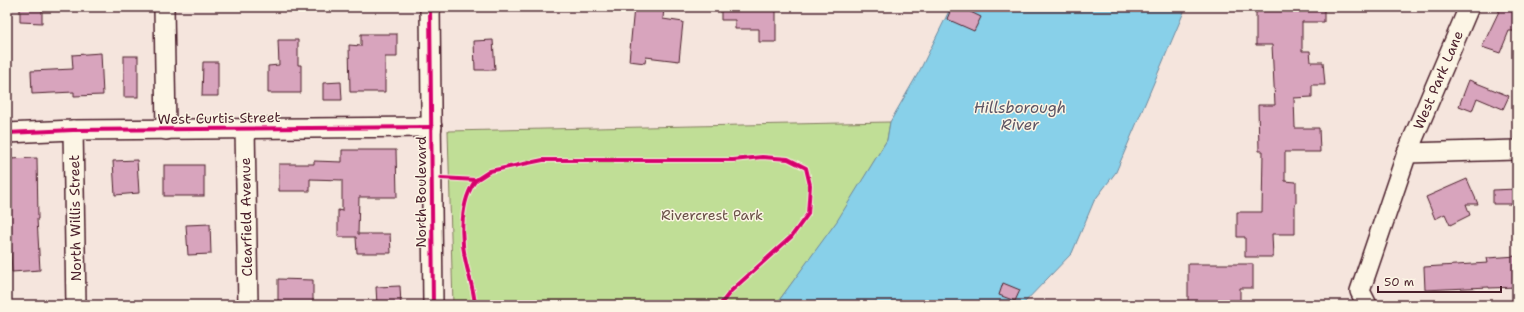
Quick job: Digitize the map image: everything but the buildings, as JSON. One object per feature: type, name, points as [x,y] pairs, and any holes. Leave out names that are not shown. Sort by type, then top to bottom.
[{"type":"street","points":[[164,7],[166,130]]},
{"type":"street","name":"North Boulevard","points":[[430,7],[433,305]]},
{"type":"street","name":"West Park Lane","points":[[1367,305],[1360,291],[1407,153],[1469,7]]},
{"type":"street","name":"West Curtis Street","points":[[7,133],[73,130],[432,127]]},
{"type":"street","name":"Clearfield Avenue","points":[[245,128],[248,305]]},
{"type":"street","name":"North Willis Street","points":[[73,130],[76,305]]},
{"type":"street","points":[[1407,153],[1517,150]]},
{"type":"green space","name":"Rivercrest Park","points":[[890,122],[887,140],[838,221],[774,305],[453,305],[448,131]]},
{"type":"water","name":"Hillsborough River","points":[[951,7],[1186,7],[1116,172],[1094,201],[1072,253],[1022,305],[774,305],[837,221],[887,140],[890,122],[920,70]]},
{"type":"cycle path","points":[[430,7],[433,305]]},
{"type":"cycle path","points":[[7,133],[73,130],[432,127]]},
{"type":"cycle path","points":[[441,178],[476,180],[490,171],[543,160],[733,160],[762,157],[788,159],[806,168],[810,185],[808,214],[791,237],[731,291],[720,305]]},
{"type":"cycle path","points":[[475,305],[473,289],[464,253],[462,231],[464,208],[471,188],[476,180]]}]
